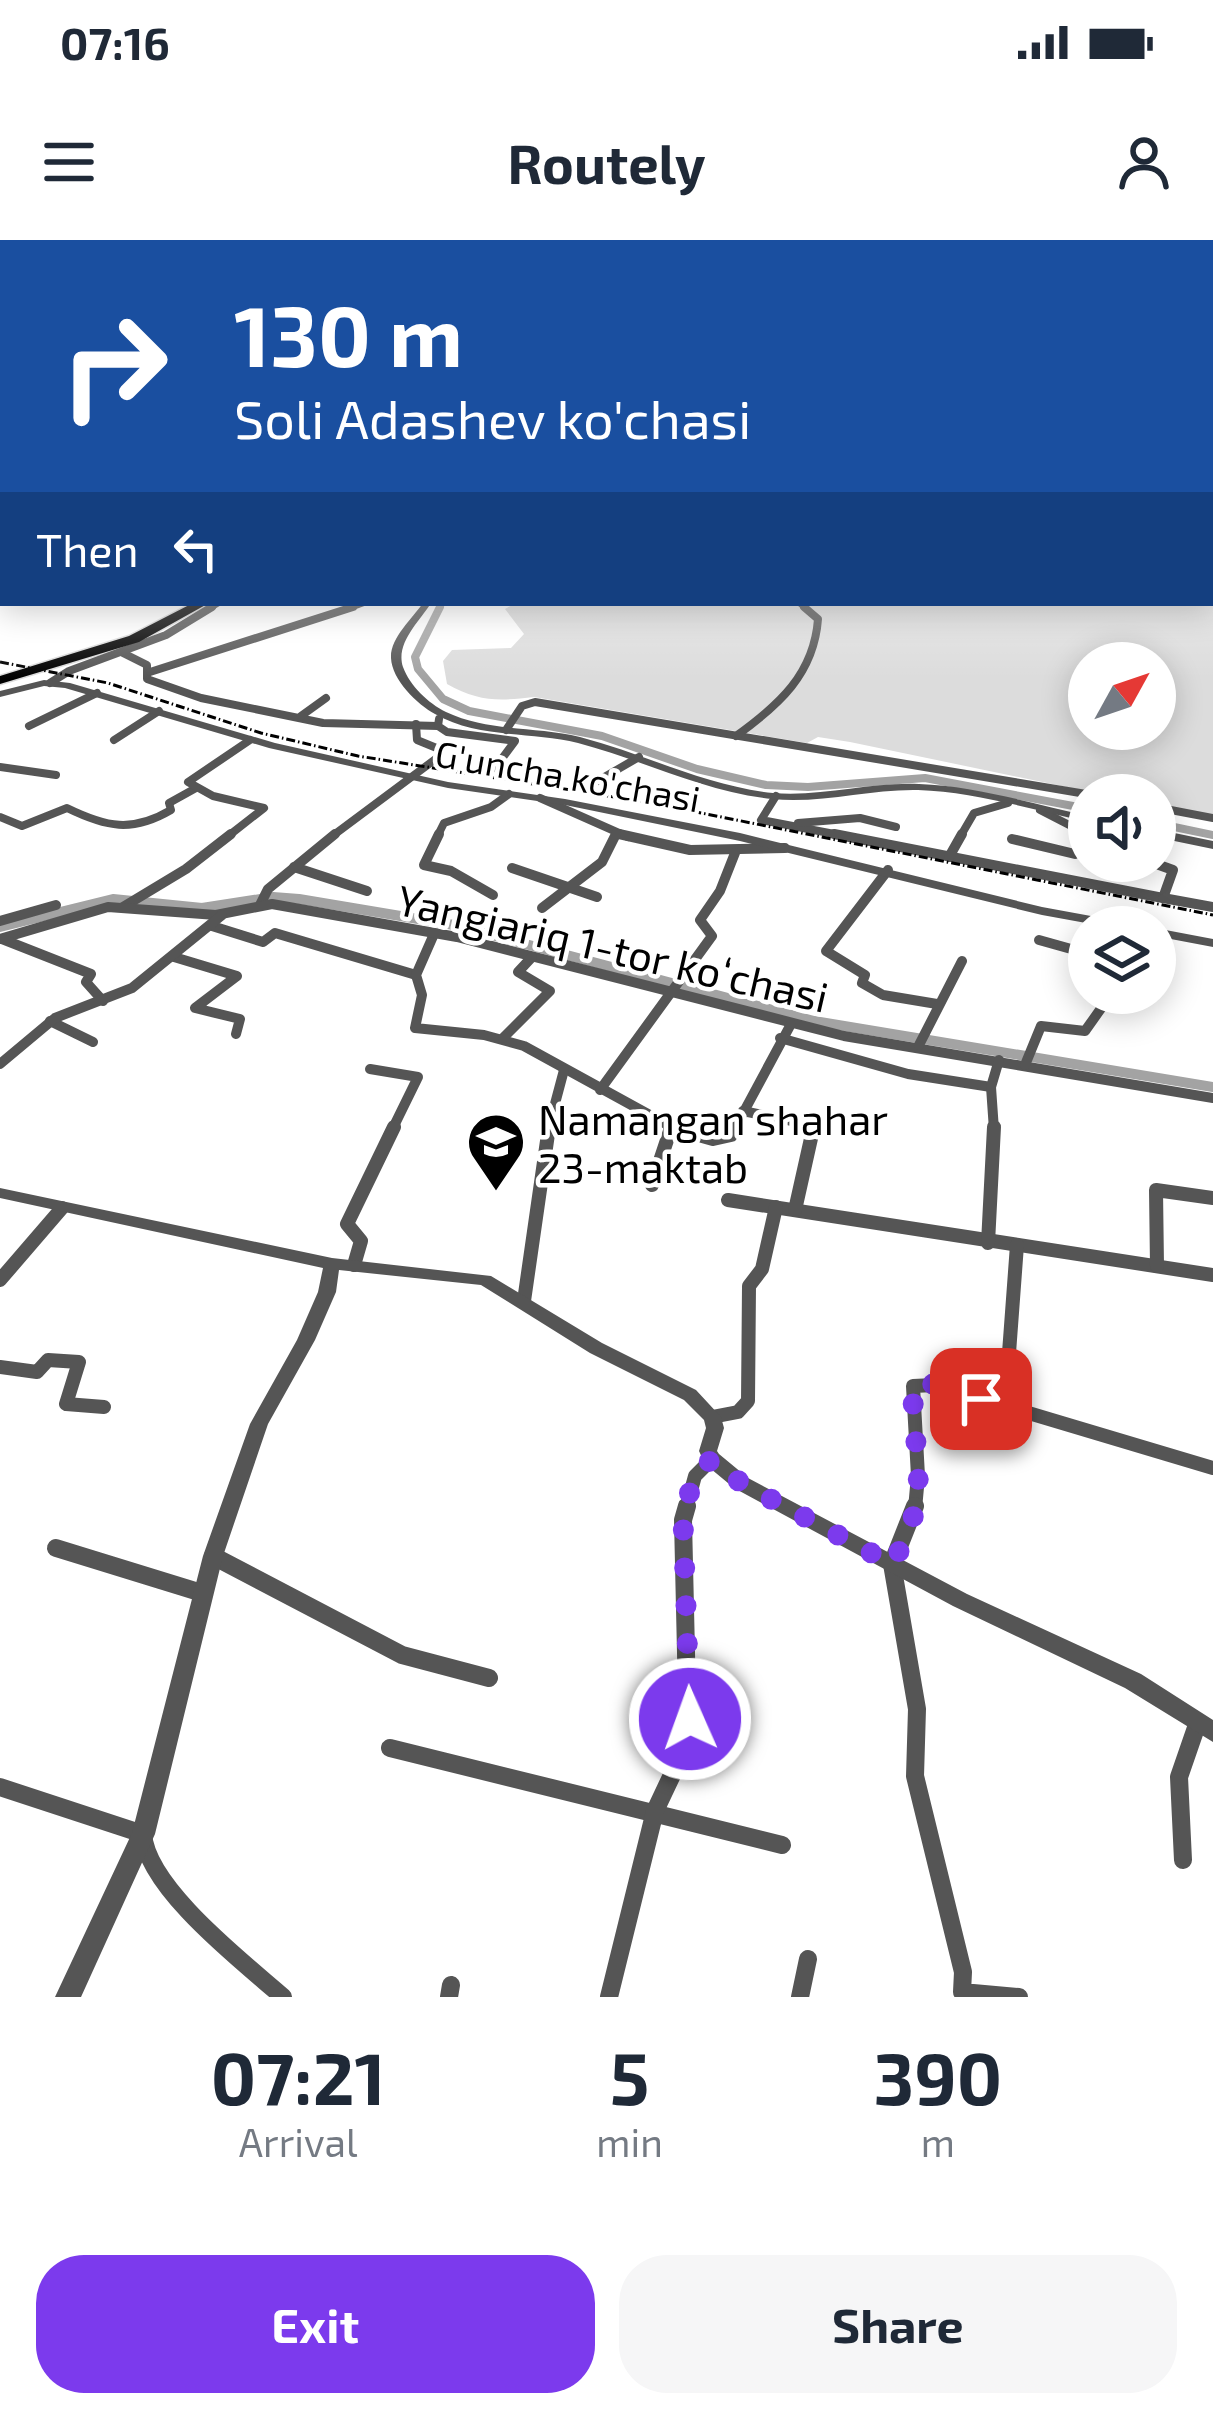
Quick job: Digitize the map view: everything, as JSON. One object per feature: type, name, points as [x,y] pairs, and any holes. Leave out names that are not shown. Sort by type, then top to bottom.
[{"type":"main road","points":[[0,678],[128,636],[187,606]]},
{"type":"main road","points":[[0,678],[134,639],[197,606]]},
{"type":"street","points":[[50,683],[69,670],[166,635],[214,606]]},
{"type":"street","points":[[150,672],[293,630],[356,606]]},
{"type":"street","points":[[425,606],[398,646],[396,660],[414,692],[439,712],[464,723],[568,738],[639,757],[694,781],[776,796],[923,787],[1068,816]]},
{"type":"street","points":[[736,736],[781,704],[815,655],[818,619],[803,606]]},
{"type":"street","points":[[122,653],[147,665],[147,679],[201,698],[333,724],[439,726],[451,733],[515,741],[495,769]]},
{"type":"street","name":"G'uncha ko'chasi","points":[[0,694],[50,683],[250,740],[413,778],[540,798],[785,848],[1068,915]]},
{"type":"street","points":[[29,726],[97,693]]},
{"type":"street","points":[[302,716],[326,698]]},
{"type":"street","points":[[507,729],[523,706],[535,702],[1068,791]]},
{"type":"street","points":[[114,740],[159,711]]},
{"type":"street","points":[[439,712],[439,726]]},
{"type":"street","points":[[261,901],[294,867],[441,754],[417,740],[416,724]]},
{"type":"street","points":[[129,903],[186,869],[264,808],[196,788],[189,780],[250,740]]},
{"type":"street","points":[[593,783],[639,757]]},
{"type":"street","points":[[0,766],[56,775]]},
{"type":"street","points":[[0,817],[22,826],[68,808],[124,830],[140,829],[196,788]]},
{"type":"street","points":[[493,895],[451,871],[424,865],[444,823],[484,810],[509,794]]},
{"type":"street","points":[[761,816],[776,796]]},
{"type":"street","points":[[540,798],[616,834],[661,845],[735,853],[785,848]]},
{"type":"street","points":[[950,857],[974,814],[1008,803]]},
{"type":"street","points":[[1040,810],[1068,824]]},
{"type":"street","points":[[1176,811],[1213,818]]},
{"type":"street","points":[[761,816],[797,823],[864,818],[875,825],[896,827]]},
{"type":"street","points":[[761,816],[761,820],[858,842],[1213,907]]},
{"type":"street","points":[[542,908],[602,862],[616,834]]},
{"type":"street","points":[[1176,837],[1213,845]]},
{"type":"street","points":[[1012,839],[1068,852]]},
{"type":"street","points":[[600,1090],[713,934],[700,920],[720,891],[735,853]]},
{"type":"street","points":[[294,867],[367,891]]},
{"type":"street","points":[[512,868],[597,897]]},
{"type":"street","points":[[889,870],[826,951],[865,974],[862,983],[874,992],[937,1004]]},
{"type":"street","points":[[1163,898],[1169,882]]},
{"type":"street","name":"Yangiariq 1-tor koʻchasi","points":[[1,938],[129,903],[222,915],[261,901],[675,985],[790,1024],[920,1040],[999,1060],[1026,1058],[1213,1098]]},
{"type":"street","points":[[0,921],[56,905]]},
{"type":"street","points":[[0,1064],[50,1021],[132,988],[222,915]]},
{"type":"street","points":[[212,926],[263,942],[275,933],[301,939],[363,966],[416,975]]},
{"type":"street","points":[[434,934],[416,975],[422,995],[415,1029],[503,1038],[671,1128],[718,1142],[731,1135],[790,1024]]},
{"type":"street","points":[[1176,936],[1213,943]]},
{"type":"street","points":[[1,938],[92,974],[86,982],[103,1001]]},
{"type":"street","points":[[1040,940],[1068,948]]},
{"type":"street","points":[[503,1038],[550,991],[518,972],[532,957]]},
{"type":"street","points":[[174,958],[237,976],[195,1008],[240,1019],[236,1034]]},
{"type":"street","points":[[920,1040],[962,962]]},
{"type":"street","points":[[1026,1058],[1043,1025],[1073,1032],[1088,1030],[1098,1014]]},
{"type":"street","points":[[50,1021],[94,1042]]},
{"type":"street","points":[[780,1038],[908,1074],[991,1087]]},
{"type":"street","points":[[988,1243],[995,1117],[991,1087],[999,1060]]},
{"type":"street","points":[[68,1997],[143,1834],[212,1556],[259,1424],[343,1265],[362,1240],[347,1224],[418,1078],[370,1069]]},
{"type":"street","points":[[524,1301],[542,1154],[565,1070]]},
{"type":"street","points":[[743,1111],[797,1122],[812,1134],[795,1210]]},
{"type":"street","points":[[652,1185],[671,1128]]},
{"type":"street","points":[[1157,1266],[1156,1190],[1213,1198]]},
{"type":"street","points":[[0,1193],[343,1265],[471,1276],[524,1301],[596,1348],[689,1395],[712,1417],[715,1428],[708,1451],[712,1459],[741,1483],[892,1564],[1133,1681],[1205,1727],[1179,1777],[1183,1860]]},
{"type":"street","points":[[728,1200],[1213,1275]]},
{"type":"street","points":[[712,1417],[738,1412],[748,1401],[749,1286],[762,1268],[776,1207]]},
{"type":"street","points":[[0,1280],[62,1208]]},
{"type":"street","points":[[1005,1407],[1017,1245]]},
{"type":"street","points":[[0,1367],[38,1372],[48,1360],[79,1362],[66,1404],[104,1407]]},
{"type":"street","points":[[1018,1997],[962,1994],[963,1972],[915,1776],[917,1709],[892,1564],[908,1538],[921,1487],[913,1386],[934,1384],[1213,1468]]},
{"type":"street","points":[[609,1997],[655,1811],[688,1741],[683,1520],[695,1476],[712,1459]]},
{"type":"street","points":[[56,1548],[202,1593]]},
{"type":"street","points":[[212,1556],[402,1655],[489,1678]]},
{"type":"street","points":[[390,1748],[782,1845]]},
{"type":"street","points":[[0,1787],[143,1834]]},
{"type":"street","points":[[143,1834],[145,1848],[190,1915],[283,1997]]},
{"type":"street","points":[[800,1997],[808,1959]]},
{"type":"shaded area","points":[[1213,606],[1213,815],[1176,808],[1176,774],[1068,774],[1068,787],[850,742],[818,737],[807,743],[534,697],[479,697],[447,684],[443,661],[452,650],[511,648],[524,634],[505,609]]},
{"type":"waterway","points":[[438,610],[440,606]]},
{"type":"waterway","points":[[440,607],[415,657],[418,669],[443,699],[469,711],[602,736],[697,769],[766,785],[808,787],[925,778],[1068,805]]},
{"type":"waterway","points":[[1176,827],[1213,835]]},
{"type":"waterway","points":[[0,927],[113,899],[202,908],[273,897],[299,899],[454,925],[814,1021],[1213,1087]]},
{"type":"railway","points":[[0,662],[108,683],[261,733],[358,756],[646,802],[1213,915]]},
{"type":"place","name":"Namangan shahar 23-maktab","points":[[496,1193]]},
{"type":"route","points":[[690,1719],[683,1520],[701,1468],[712,1459],[741,1483],[892,1564],[919,1508],[913,1386],[934,1384],[981,1399]]}]
